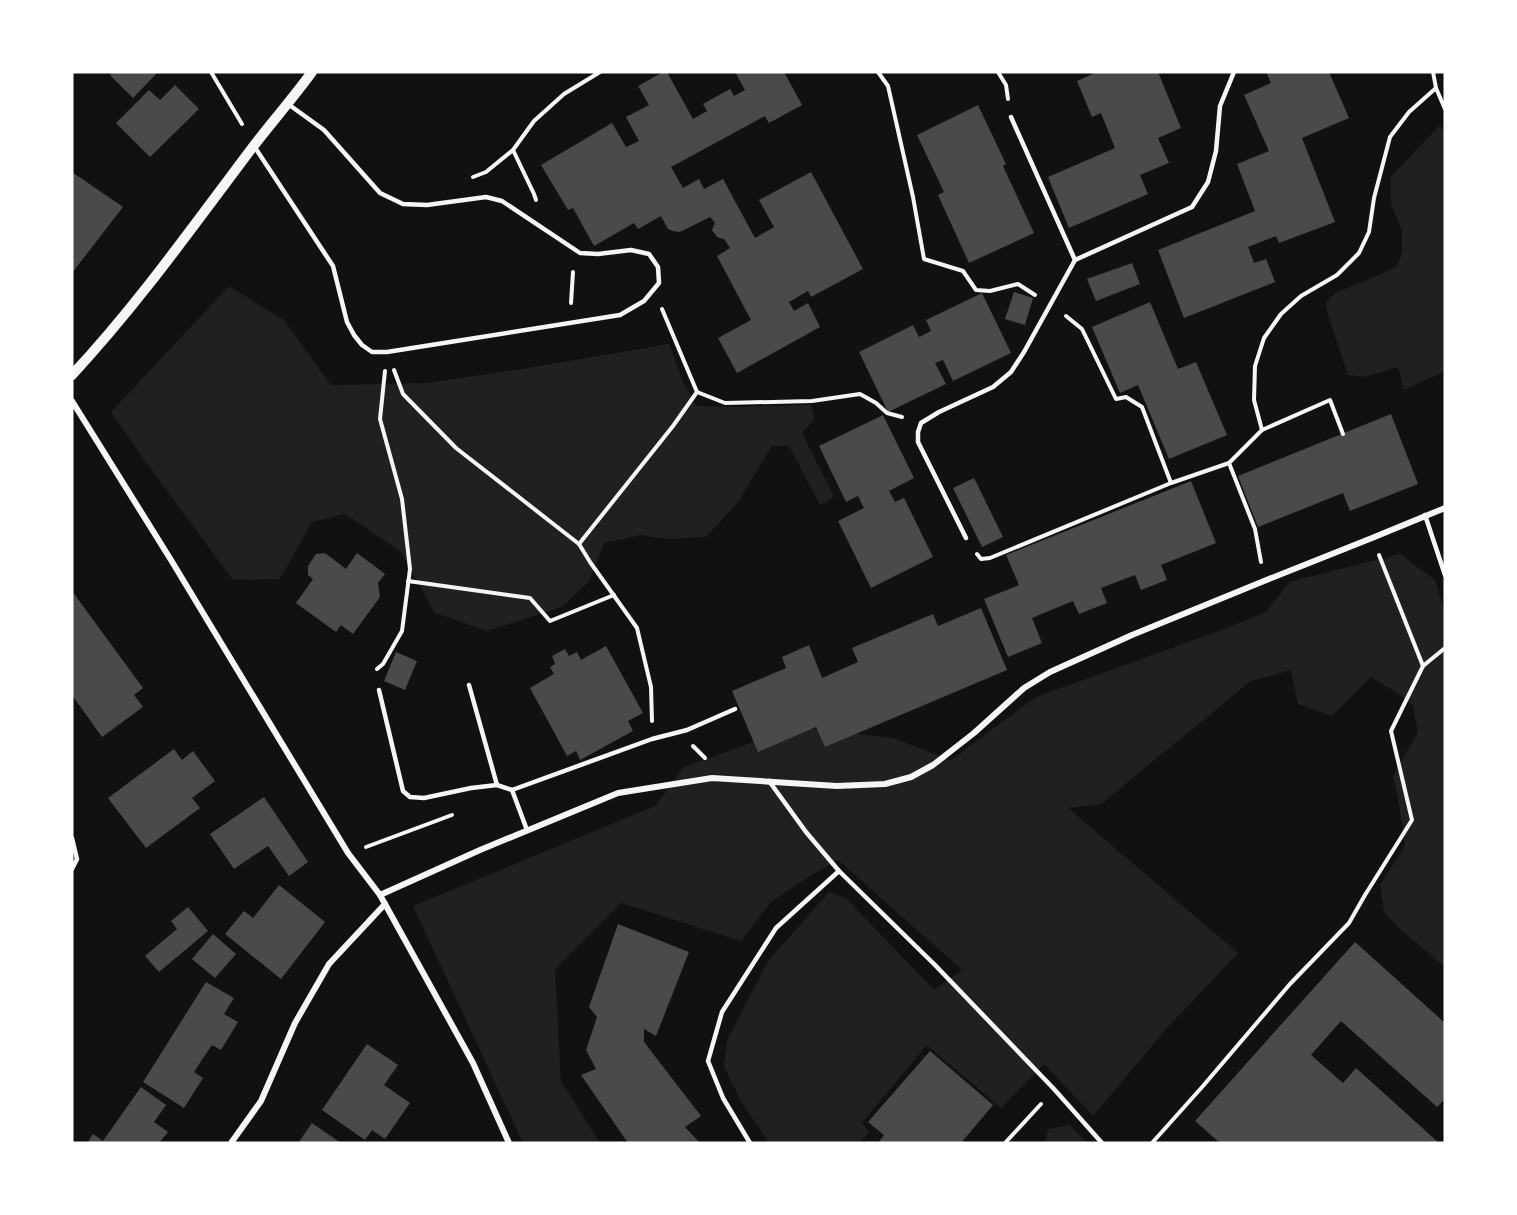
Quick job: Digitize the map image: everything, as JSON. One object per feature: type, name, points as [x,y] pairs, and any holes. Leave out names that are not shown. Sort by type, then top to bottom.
[{"type":"street","points":[[72,375],[102,343],[183,241],[312,72]]},
{"type":"street","points":[[72,401],[348,853],[380,894],[472,1063],[509,1143]]},
{"type":"street","points":[[380,894],[618,793],[712,778],[837,786],[885,784],[910,777],[933,765],[974,733],[1024,688],[1050,672],[1264,580],[1445,508]]},
{"type":"street","points":[[231,1143],[261,1101],[295,1023],[329,964],[385,904]]},
{"type":"lane","points":[[966,538],[918,442],[921,423],[993,387],[1011,372],[1075,260],[1191,207],[1208,182],[1216,151],[1220,106],[1234,72]]},
{"type":"lane","points":[[254,146],[333,266],[347,322],[362,345],[372,352],[387,352],[620,315],[644,301],[659,283],[658,267],[649,254],[632,250],[598,254],[580,253],[502,201],[486,197],[427,205],[403,204],[380,193],[324,130],[288,104]]},
{"type":"lane","points":[[1011,117],[1075,260]]},
{"type":"lane","points":[[1425,515],[1445,575]]},
{"type":"lane","points":[[469,685],[497,785]]},
{"type":"lane","points":[[379,690],[403,791],[410,797],[424,798],[497,785],[512,790],[652,739],[687,730],[735,710]]},
{"type":"lane","points":[[768,781],[838,871],[935,965],[1054,1089],[1102,1143]]},
{"type":"lane","points":[[512,790],[527,830]]},
{"type":"lane","points":[[72,838],[77,859],[72,870]]},
{"type":"lane","points":[[750,1143],[723,1098],[708,1061],[722,1012],[776,928],[838,871]]},
{"type":"path","points":[[211,72],[254,146]]},
{"type":"path","points":[[465,180],[486,172],[513,150],[534,122],[564,94],[600,72]]},
{"type":"path","points":[[878,72],[888,86],[924,259],[963,271],[976,290],[990,291],[1018,284],[1083,329],[1116,399],[1126,397],[1142,407],[1171,483]]},
{"type":"path","points":[[998,72],[1006,85],[1011,117]]},
{"type":"path","points":[[1433,72],[1436,88],[1445,109]]},
{"type":"path","points":[[1262,430],[1254,400],[1255,366],[1264,338],[1281,314],[1301,296],[1337,275],[1359,253],[1370,232],[1374,198],[1390,137],[1409,112],[1436,88]]},
{"type":"path","points":[[513,150],[534,194],[541,227]]},
{"type":"path","points":[[570,322],[574,249]]},
{"type":"path","points":[[652,291],[664,314],[696,392],[725,403],[812,402],[860,394],[876,403],[887,413],[921,423]]},
{"type":"path","points":[[387,352],[403,394],[456,448],[579,544],[637,628],[651,687],[652,739]]},
{"type":"path","points":[[379,690],[375,671],[383,664],[402,631],[410,569],[402,498],[380,419],[387,352]]},
{"type":"path","points":[[579,544],[673,426],[696,392]]},
{"type":"path","points":[[966,538],[972,550],[981,559],[990,558],[1171,483],[1229,463],[1262,430],[1330,400],[1343,434]]},
{"type":"path","points":[[1229,463],[1255,529],[1264,580]]},
{"type":"path","points":[[1372,538],[1424,666]]},
{"type":"path","points":[[408,581],[530,598],[550,621],[614,595]]},
{"type":"path","points":[[1152,1143],[1290,984],[1349,923],[1412,820],[1391,731],[1424,666],[1445,648]]},
{"type":"path","points":[[693,746],[708,762]]},
{"type":"path","points":[[348,853],[460,812]]},
{"type":"path","points":[[1005,1143],[1054,1089]]},
{"type":"shaded area","points":[[1440,125],[1445,133],[1445,371],[1404,390],[1398,367],[1364,377],[1348,375],[1328,315],[1326,302],[1335,293],[1397,266],[1402,253],[1402,230],[1391,204],[1391,177]]},
{"type":"shaded area","points":[[229,286],[284,320],[331,385],[427,383],[669,344],[683,382],[697,406],[812,405],[814,419],[802,433],[834,497],[820,505],[789,446],[772,446],[738,502],[706,537],[667,539],[641,535],[604,543],[589,581],[562,607],[487,631],[435,613],[401,552],[345,514],[312,522],[280,579],[233,580],[111,412]]},
{"type":"shaded area","points":[[1400,554],[1435,580],[1445,613],[1445,967],[1401,930],[1384,912],[1380,885],[1405,846],[1393,775],[1418,732],[1413,706],[1396,692],[1371,677],[1332,716],[1298,704],[1291,670],[1251,681],[1101,804],[1068,808],[1238,953],[1167,1028],[1093,1116],[1044,1064],[1001,1108],[927,1045],[862,1123],[869,1132],[860,1143],[769,1143],[742,1103],[724,1067],[727,1040],[768,961],[829,892],[846,898],[934,990],[962,970],[838,860],[771,902],[741,941],[621,903],[555,969],[561,1081],[600,1143],[523,1143],[413,906],[655,806],[684,767],[795,727],[893,738],[951,760],[1036,697],[1266,612],[1289,582]]},
{"type":"shaded area","points":[[1069,1125],[1088,1143],[1045,1143],[1048,1129]]},
{"type":"building","points":[[113,72],[158,72],[133,98],[110,75]]},
{"type":"building","points":[[667,72],[693,119],[707,111],[703,104],[730,89],[734,96],[745,90],[735,72],[784,72],[802,105],[769,123],[765,116],[671,167],[683,188],[699,179],[704,189],[723,179],[755,238],[774,227],[759,200],[811,172],[863,269],[811,297],[808,291],[789,302],[794,311],[808,303],[820,327],[737,373],[718,338],[751,320],[717,256],[730,248],[724,239],[717,237],[712,230],[715,223],[710,217],[679,232],[668,229],[661,216],[638,229],[634,223],[594,246],[573,208],[568,210],[541,165],[612,123],[626,147],[639,141],[626,117],[649,105],[638,86]]},
{"type":"building","points":[[1097,72],[1158,72],[1181,128],[1158,138],[1169,163],[1140,175],[1148,194],[1069,228],[1048,177],[1115,148],[1101,113],[1092,117],[1077,81]]},
{"type":"building","points":[[1266,72],[1329,72],[1349,118],[1302,138],[1335,222],[1279,243],[1276,236],[1248,247],[1254,263],[1266,259],[1275,282],[1184,318],[1158,250],[1255,211],[1237,164],[1269,151],[1244,95],[1271,83]]},
{"type":"building","points":[[175,85],[199,109],[150,157],[116,123],[149,90],[160,100]]},
{"type":"building","points":[[978,105],[1006,164],[1003,166],[1034,233],[969,263],[938,195],[944,192],[917,135]]},
{"type":"building","points":[[72,172],[123,207],[72,273]]},
{"type":"building","points":[[1132,263],[1140,284],[1096,301],[1087,279]]},
{"type":"building","points":[[1014,292],[1033,298],[1025,325],[1005,319]]},
{"type":"building","points":[[982,293],[1011,353],[953,381],[943,360],[935,363],[946,384],[888,412],[859,352],[913,325],[919,337],[931,331],[926,320]]},
{"type":"building","points":[[1150,302],[1178,369],[1196,362],[1227,435],[1169,459],[1138,385],[1120,393],[1092,327]]},
{"type":"building","points":[[1391,414],[1418,484],[1350,511],[1343,493],[1258,527],[1238,476]]},
{"type":"building","points":[[883,415],[914,478],[889,491],[895,502],[904,498],[933,557],[871,588],[838,521],[864,508],[858,496],[846,502],[819,446]]},
{"type":"building","points":[[974,478],[1003,537],[982,547],[953,488]]},
{"type":"building","points":[[1191,481],[1216,543],[1161,565],[1167,580],[1141,590],[1135,575],[1101,588],[1107,603],[1079,614],[1073,601],[1032,618],[1042,643],[1008,657],[984,599],[1019,585],[1006,555]]},
{"type":"building","points":[[325,553],[346,569],[357,553],[385,574],[378,583],[380,597],[353,634],[341,625],[336,632],[296,603],[313,579],[308,575],[308,566],[316,554]]},
{"type":"building","points":[[72,591],[143,688],[134,695],[143,707],[102,737],[72,695]]},
{"type":"building","points":[[981,608],[1007,670],[825,747],[816,727],[758,752],[732,691],[786,668],[782,657],[809,645],[822,678],[858,662],[852,648],[933,614],[938,626]]},
{"type":"building","points":[[606,646],[643,713],[628,721],[633,731],[580,760],[576,751],[567,756],[530,688],[554,674],[550,667],[555,664],[552,656],[565,649],[569,656],[577,652],[581,660]]},
{"type":"building","points":[[396,652],[417,661],[405,690],[384,681]]},
{"type":"building","points":[[174,749],[182,760],[193,751],[215,781],[192,798],[200,808],[146,848],[108,798]]},
{"type":"building","points":[[264,797],[308,862],[289,876],[268,846],[234,869],[210,834]]},
{"type":"building","points":[[279,885],[325,922],[281,979],[225,934],[244,911],[253,918]]},
{"type":"building","points":[[188,907],[208,931],[159,972],[145,956],[177,929],[171,921]]},
{"type":"building","points":[[618,924],[689,952],[656,1036],[644,1029],[644,1042],[701,1116],[685,1127],[700,1143],[628,1143],[581,1075],[596,1069],[586,1050],[597,1017],[589,1007]]},
{"type":"building","points":[[213,934],[236,954],[215,978],[192,959]]},
{"type":"building","points":[[1355,942],[1445,1023],[1445,1099],[1437,1107],[1341,1021],[1311,1055],[1343,1083],[1356,1068],[1439,1143],[1220,1143],[1195,1121]]},
{"type":"building","points":[[206,982],[234,998],[224,1014],[238,1022],[221,1050],[212,1045],[194,1072],[203,1078],[184,1108],[143,1082]]},
{"type":"building","points":[[367,1044],[398,1065],[384,1085],[410,1103],[385,1139],[372,1130],[365,1140],[322,1110]]},
{"type":"building","points":[[930,1051],[993,1105],[961,1143],[878,1143],[884,1135],[868,1122]]},
{"type":"building","points":[[141,1087],[166,1105],[154,1122],[168,1132],[159,1143],[87,1143],[93,1134],[103,1141]]},
{"type":"building","points":[[312,1123],[341,1143],[298,1143]]}]
